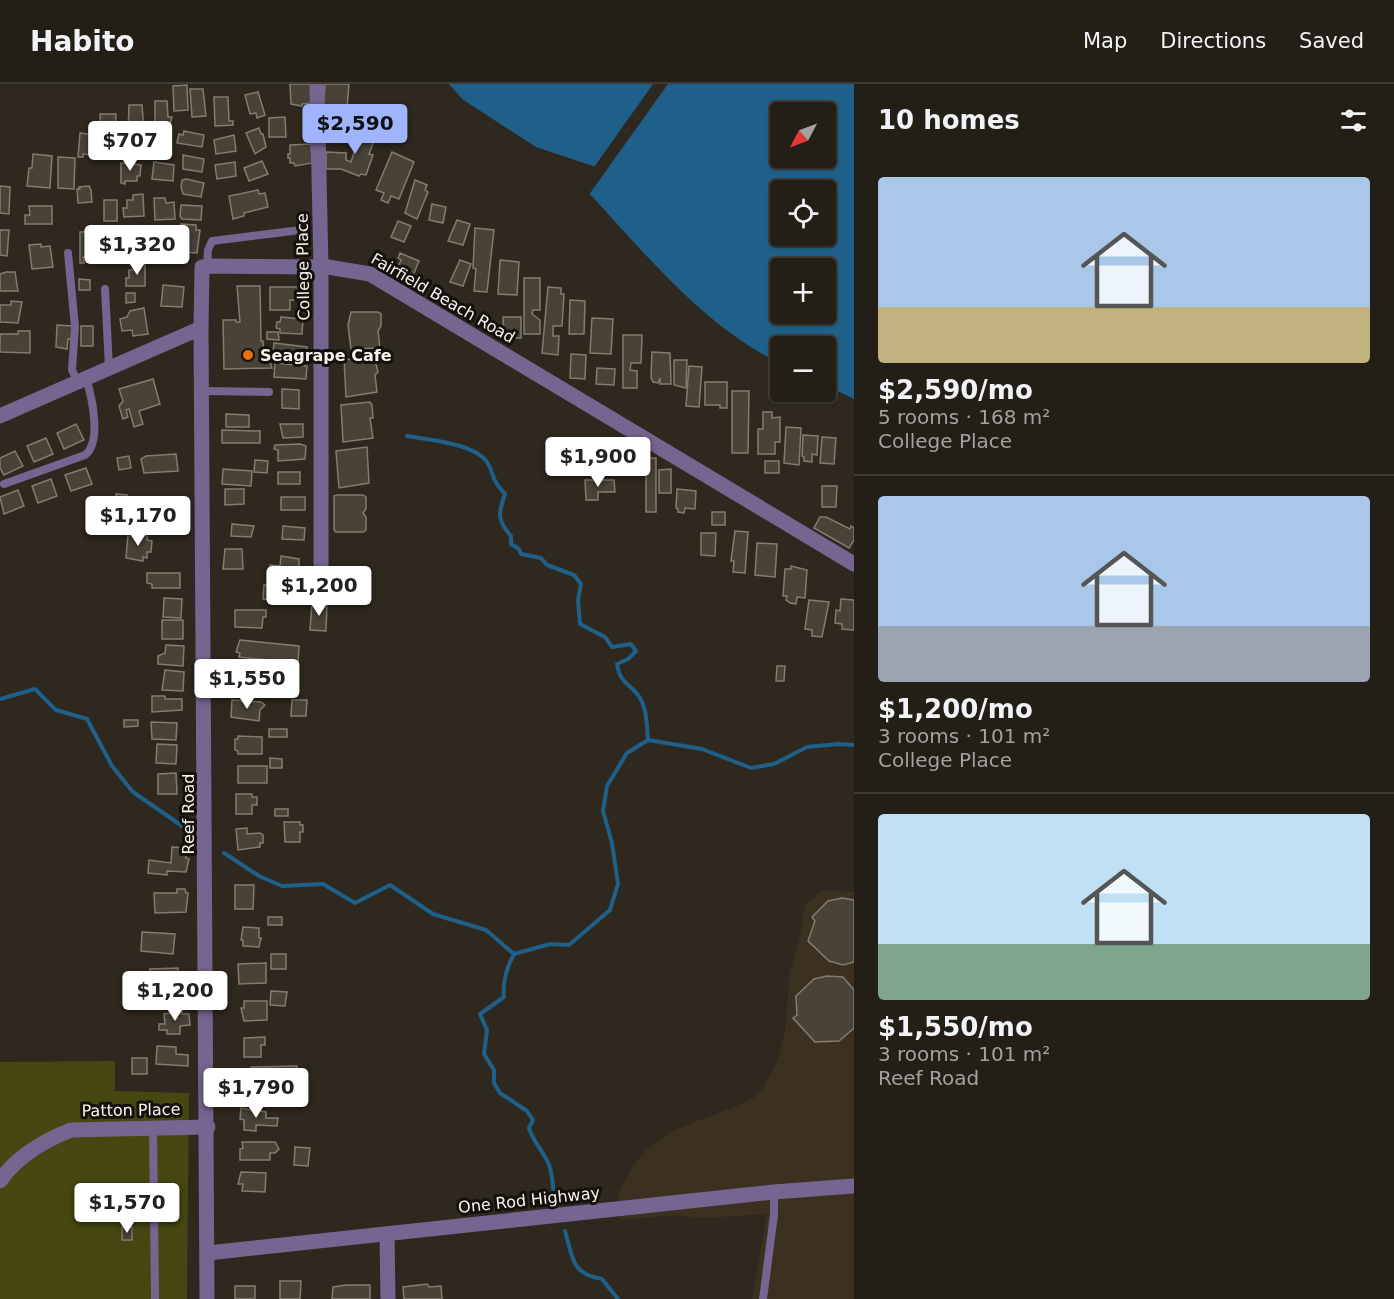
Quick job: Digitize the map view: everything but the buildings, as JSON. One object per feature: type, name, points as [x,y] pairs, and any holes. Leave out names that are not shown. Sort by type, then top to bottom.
[{"type":"street","name":"College Place","points":[[317,84],[321,267],[321,594]]},
{"type":"street","name":"Fairfield Beach Road","points":[[207,266],[321,267],[356,270],[370,274],[854,564]]},
{"type":"street","points":[[0,416],[201,328],[202,267],[207,266]]},
{"type":"street","name":"Reef Road","points":[[201,328],[208,1126],[207,1299]]},
{"type":"street","name":"Patton Place","points":[[0,1181],[11,1168],[50,1138],[71,1130],[208,1126]]},
{"type":"street","name":"One Rod Highway","points":[[208,1253],[774,1192],[854,1186]]},
{"type":"street","points":[[387,1234],[388,1299]]},
{"type":"lane","points":[[207,266],[208,250],[212,241],[301,230]]},
{"type":"lane","points":[[4,484],[85,455],[91,450],[94,438],[93,406],[82,380],[72,370],[75,327],[68,253]]},
{"type":"lane","points":[[105,289],[110,368]]},
{"type":"lane","points":[[203,391],[269,392]]},
{"type":"lane","points":[[153,1128],[155,1299]]},
{"type":"lane","points":[[763,1299],[774,1215],[774,1192]]},
{"type":"shaded area","points":[[823,890],[854,892],[854,1299],[752,1299],[767,1214],[702,1218],[677,1215],[620,1220],[618,1194],[634,1164],[647,1149],[677,1129],[744,1103],[755,1097],[763,1088],[777,1062],[785,1032],[790,972],[799,942],[805,905]]},
{"type":"shaded area","points":[[115,1061],[115,1091],[189,1093],[187,1299],[0,1299],[0,1062]]},
{"type":"water","points":[[449,84],[854,84],[854,399],[836,390],[836,336],[770,336],[770,358],[752,348],[700,309],[587,191],[596,167],[536,147],[462,99]]},
{"type":"pier","points":[[653,84],[668,84],[588,196],[584,190],[592,170]]},
{"type":"waterway","points":[[407,436],[462,447],[481,456],[487,462],[497,484],[505,494],[500,516],[503,526],[511,536],[511,544],[519,549],[521,554],[541,558],[547,565],[574,575],[581,584],[578,600],[580,624],[605,637],[612,647],[631,644],[636,651],[628,659],[617,664],[623,680],[637,693],[642,703],[648,740]]},
{"type":"waterway","points":[[0,699],[35,689],[56,710],[87,719],[112,766],[133,792],[185,828]]},
{"type":"waterway","points":[[224,853],[259,876],[282,886],[323,884],[355,903],[390,885],[433,914],[486,930],[514,954],[550,944],[569,945],[610,910],[618,884],[612,843],[603,811],[607,786],[627,753],[648,740],[702,749],[751,768],[774,764],[807,747],[854,745]]},
{"type":"waterway","points":[[514,954],[506,975],[504,997],[480,1014],[487,1030],[484,1054],[494,1070],[494,1083],[500,1093],[527,1111],[533,1120],[529,1128],[549,1165],[554,1198]]},
{"type":"waterway","points":[[565,1231],[572,1257],[579,1269],[592,1277],[602,1279],[618,1299]]},
{"type":"place","name":"Seagrape Cafe","points":[[248,355]]}]
